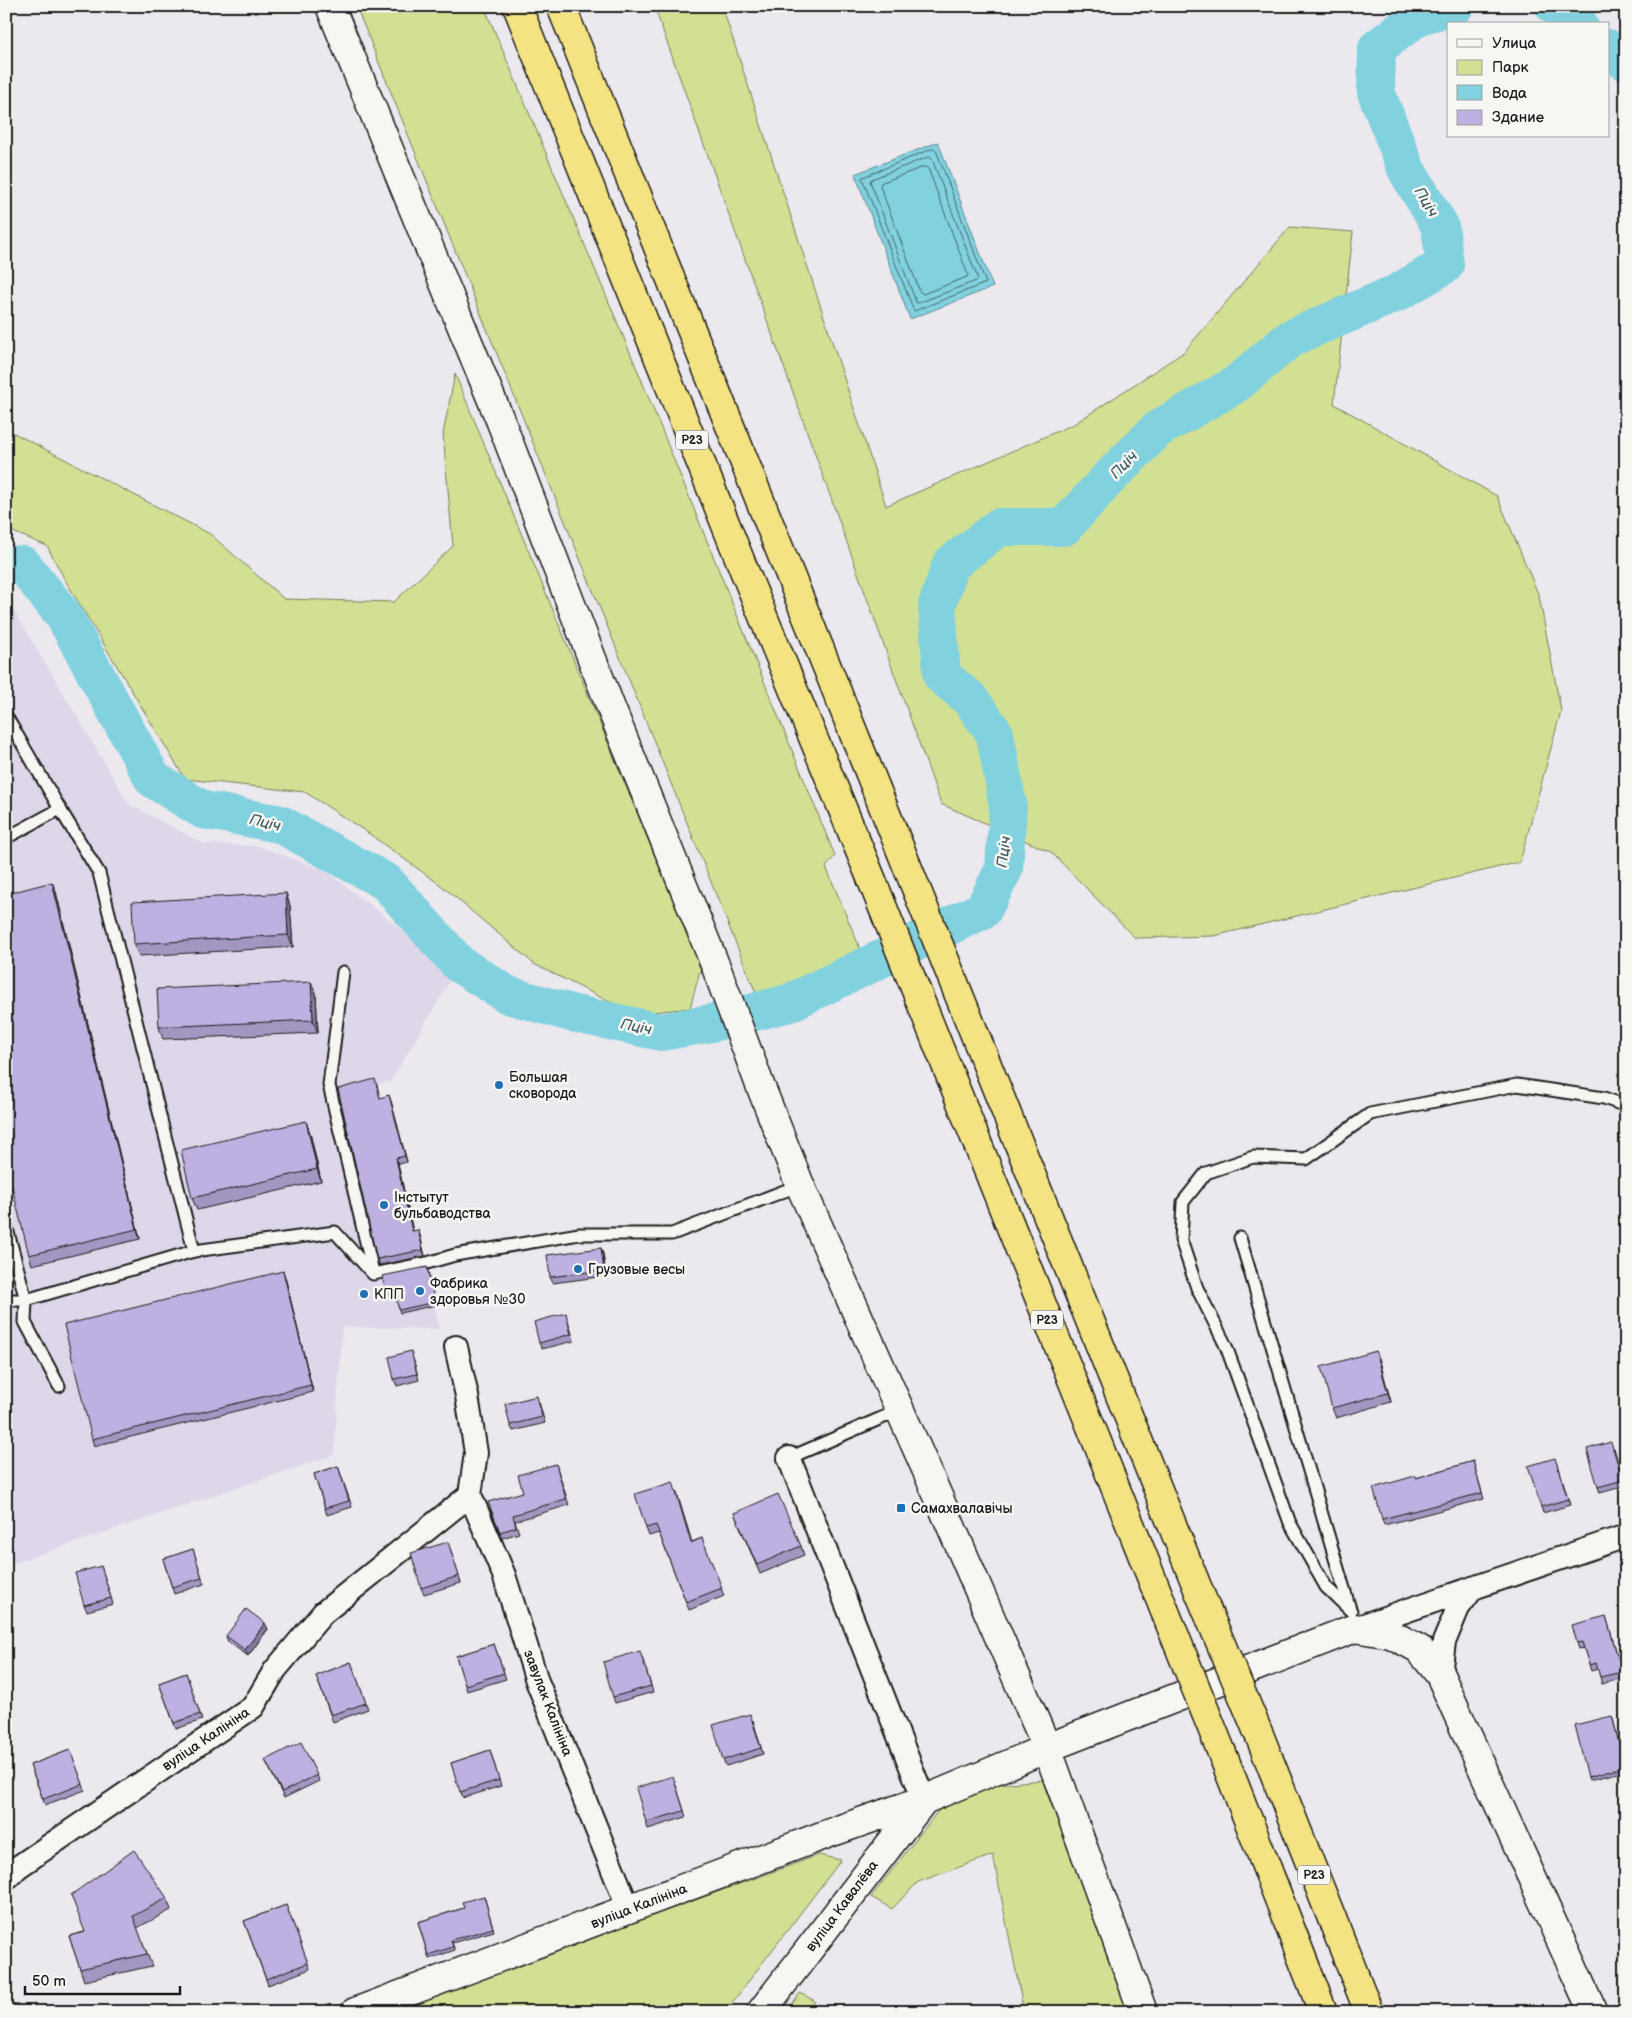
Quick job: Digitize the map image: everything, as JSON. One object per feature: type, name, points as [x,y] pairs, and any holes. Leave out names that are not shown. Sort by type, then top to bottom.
[{"type":"highway","name":"Р23","points":[[517,6],[746,575],[869,873],[1222,1753],[1323,2012]]},
{"type":"highway","name":"Р23","points":[[561,6],[966,1017],[1260,1738],[1369,2012]]},
{"type":"street","points":[[330,6],[501,422],[611,708],[716,967],[800,1185],[1047,1748],[1143,2012]]},
{"type":"street","points":[[456,1347],[468,1396],[476,1453],[470,1495]]},
{"type":"street","points":[[789,1458],[924,1800]]},
{"type":"street","name":"вуліца Калініна","points":[[6,1879],[18,1867],[253,1707],[275,1670],[324,1613],[470,1495]]},
{"type":"street","name":"завулак Калініна","points":[[470,1495],[504,1576],[537,1681],[630,1910]]},
{"type":"street","points":[[1353,1619],[1472,1588],[1626,1536]]},
{"type":"street","points":[[1440,1675],[1444,1642],[1458,1608],[1472,1588]]},
{"type":"street","points":[[1353,1619],[1391,1634],[1419,1649],[1440,1675],[1593,2012]]},
{"type":"street","name":"вуліца Калініна","points":[[355,2012],[630,1910],[835,1831],[924,1800],[1353,1619]]},
{"type":"street","name":"вуліца Кавалёва","points":[[761,2012],[924,1800]]},
{"type":"lane","points":[[6,716],[60,810],[100,873],[194,1251]]},
{"type":"lane","points":[[6,838],[60,810]]},
{"type":"lane","points":[[343,972],[329,1085],[373,1274]]},
{"type":"lane","points":[[1353,1619],[1326,1587],[1290,1523],[1226,1346],[1197,1288],[1181,1240],[1183,1202],[1206,1173],[1253,1157],[1306,1159],[1370,1114],[1517,1085],[1604,1098],[1626,1106]]},
{"type":"lane","points":[[373,1274],[455,1255],[579,1234],[672,1234],[800,1185]]},
{"type":"lane","points":[[6,1225],[26,1300],[25,1322],[58,1386]]},
{"type":"lane","points":[[6,1300],[26,1300],[194,1251],[335,1232],[373,1274]]},
{"type":"lane","points":[[1240,1238],[1353,1619]]},
{"type":"lane","points":[[789,1458],[900,1410]]},
{"type":"shaded area","points":[[6,601],[10,604],[129,804],[204,844],[257,846],[326,871],[456,971],[391,1081],[377,1085],[382,1103],[391,1101],[407,1162],[398,1165],[414,1236],[420,1235],[439,1329],[342,1327],[334,1455],[6,1566]]},
{"type":"green space","points":[[356,6],[484,6],[637,369],[835,856],[826,867],[862,953],[787,993],[758,998]]},
{"type":"green space","points":[[654,6],[722,6],[886,506],[1074,424],[1184,352],[1290,227],[1353,232],[1334,404],[1497,496],[1539,596],[1561,711],[1520,862],[1214,936],[1135,938],[1051,852],[941,804]]},
{"type":"green space","points":[[455,374],[701,967],[690,1008],[634,1014],[534,964],[442,886],[368,833],[305,792],[185,779],[65,580],[47,546],[6,529],[6,429],[210,534],[284,599],[394,602],[453,546],[443,434]]},
{"type":"green space","points":[[1042,1780],[1131,2012],[1024,2012],[993,1855],[918,1882],[892,1909],[871,1897],[956,1788]]},
{"type":"green space","points":[[819,1855],[841,1860],[725,2012],[388,2012]]},
{"type":"green space","points":[[800,1993],[815,2001],[809,2012],[786,2012]]},
{"type":"water","points":[[938,142],[993,287],[910,319],[855,174]]},
{"type":"building","points":[[52,882],[137,1229],[29,1255],[6,1163],[6,894]]},
{"type":"building","points":[[286,893],[288,935],[134,944],[132,902]]},
{"type":"building","points":[[311,982],[313,1020],[159,1027],[157,989]]},
{"type":"building","points":[[375,1079],[380,1098],[389,1095],[405,1156],[396,1158],[412,1231],[418,1230],[423,1250],[377,1259],[338,1089]]},
{"type":"building","points":[[306,1121],[317,1169],[192,1198],[181,1150]]},
{"type":"building","name":"Грузовые весы","points":[[601,1248],[604,1270],[550,1277],[547,1255]]},
{"type":"building","points":[[427,1267],[435,1302],[399,1310],[394,1290],[386,1292],[382,1276]]},
{"type":"building","points":[[283,1271],[311,1385],[92,1439],[64,1325]]},
{"type":"building","points":[[566,1313],[571,1334],[539,1343],[534,1322]]},
{"type":"building","points":[[411,1351],[417,1374],[394,1379],[389,1357]]},
{"type":"building","points":[[1376,1351],[1388,1393],[1332,1408],[1321,1367]]},
{"type":"building","points":[[537,1396],[542,1417],[510,1425],[505,1404]]},
{"type":"building","points":[[1611,1442],[1623,1480],[1598,1487],[1587,1449]]},
{"type":"building","points":[[1555,1458],[1568,1499],[1541,1507],[1528,1466]]},
{"type":"building","points":[[1473,1461],[1482,1493],[1382,1519],[1373,1488],[1415,1476],[1416,1478]]},
{"type":"building","points":[[556,1464],[566,1499],[513,1515],[516,1527],[500,1532],[488,1502],[523,1492],[518,1475]]},
{"type":"building","points":[[338,1466],[349,1501],[325,1508],[314,1474]]},
{"type":"building","points":[[673,1482],[691,1543],[702,1538],[722,1588],[686,1602],[656,1525],[646,1528],[635,1494]]},
{"type":"building","points":[[778,1494],[801,1546],[757,1565],[734,1513]]},
{"type":"building","points":[[448,1542],[459,1576],[421,1588],[411,1553]]},
{"type":"building","points":[[193,1549],[202,1578],[172,1587],[163,1559]]},
{"type":"building","points":[[101,1566],[111,1598],[84,1605],[75,1573]]},
{"type":"building","points":[[246,1609],[265,1623],[245,1650],[226,1636]]},
{"type":"building","points":[[1606,1616],[1622,1672],[1600,1677],[1596,1663],[1589,1665],[1582,1642],[1577,1643],[1572,1625]]},
{"type":"building","points":[[494,1644],[504,1673],[465,1685],[456,1656]]},
{"type":"building","points":[[640,1651],[651,1686],[613,1697],[603,1662]]},
{"type":"building","points":[[351,1662],[366,1703],[331,1715],[316,1676]]},
{"type":"building","points":[[186,1673],[200,1714],[174,1723],[159,1683]]},
{"type":"building","points":[[750,1714],[761,1748],[723,1760],[713,1725]]},
{"type":"building","points":[[1612,1716],[1625,1767],[1588,1777],[1575,1725]]},
{"type":"building","points":[[301,1742],[317,1775],[282,1792],[265,1760]]},
{"type":"building","points":[[70,1750],[83,1784],[43,1799],[30,1765]]},
{"type":"building","points":[[490,1750],[499,1780],[460,1792],[451,1763]]},
{"type":"building","points":[[673,1776],[684,1811],[646,1822],[636,1788]]},
{"type":"building","points":[[134,1850],[167,1898],[133,1916],[147,1954],[80,1969],[69,1936],[85,1932],[71,1895]]},
{"type":"building","points":[[484,1896],[493,1928],[451,1940],[453,1947],[428,1955],[418,1922],[464,1908],[462,1902]]},
{"type":"building","points":[[286,1905],[308,1963],[266,1979],[244,1921]]},
{"type":"building","points":[[239,2008],[240,2012],[226,2012]]},
{"type":"waterway","name":"Пціч","points":[[6,564],[23,565],[64,616],[153,779],[203,810],[280,824],[386,882],[459,964],[508,995],[571,1013],[661,1032],[712,1023],[789,1003],[983,910],[1004,869],[1008,806],[995,734],[970,699],[942,676],[937,605],[951,564],[999,527],[1064,527],[1107,480],[1158,429],[1235,385],[1291,338],[1397,293],[1445,265],[1440,226],[1407,171],[1376,92],[1377,48],[1419,16],[1455,6]]},
{"type":"waterway","name":"Пціч","points":[[1554,6],[1560,8],[1577,22]]},
{"type":"waterway","name":"Пціч","points":[[1610,50],[1626,62]]},
{"type":"place","name":"Большая сковорода","points":[[499,1085]]},
{"type":"place","name":"Інстытут бульбаводства","points":[[384,1205]]},
{"type":"place","name":"Грузовые весы","points":[[578,1269]]},
{"type":"place","name":"Фабрика здоровья №30","points":[[420,1291]]},
{"type":"place","name":"КПП","points":[[364,1294]]},
{"type":"place","name":"Самахвалавічы","points":[[901,1508]]}]
